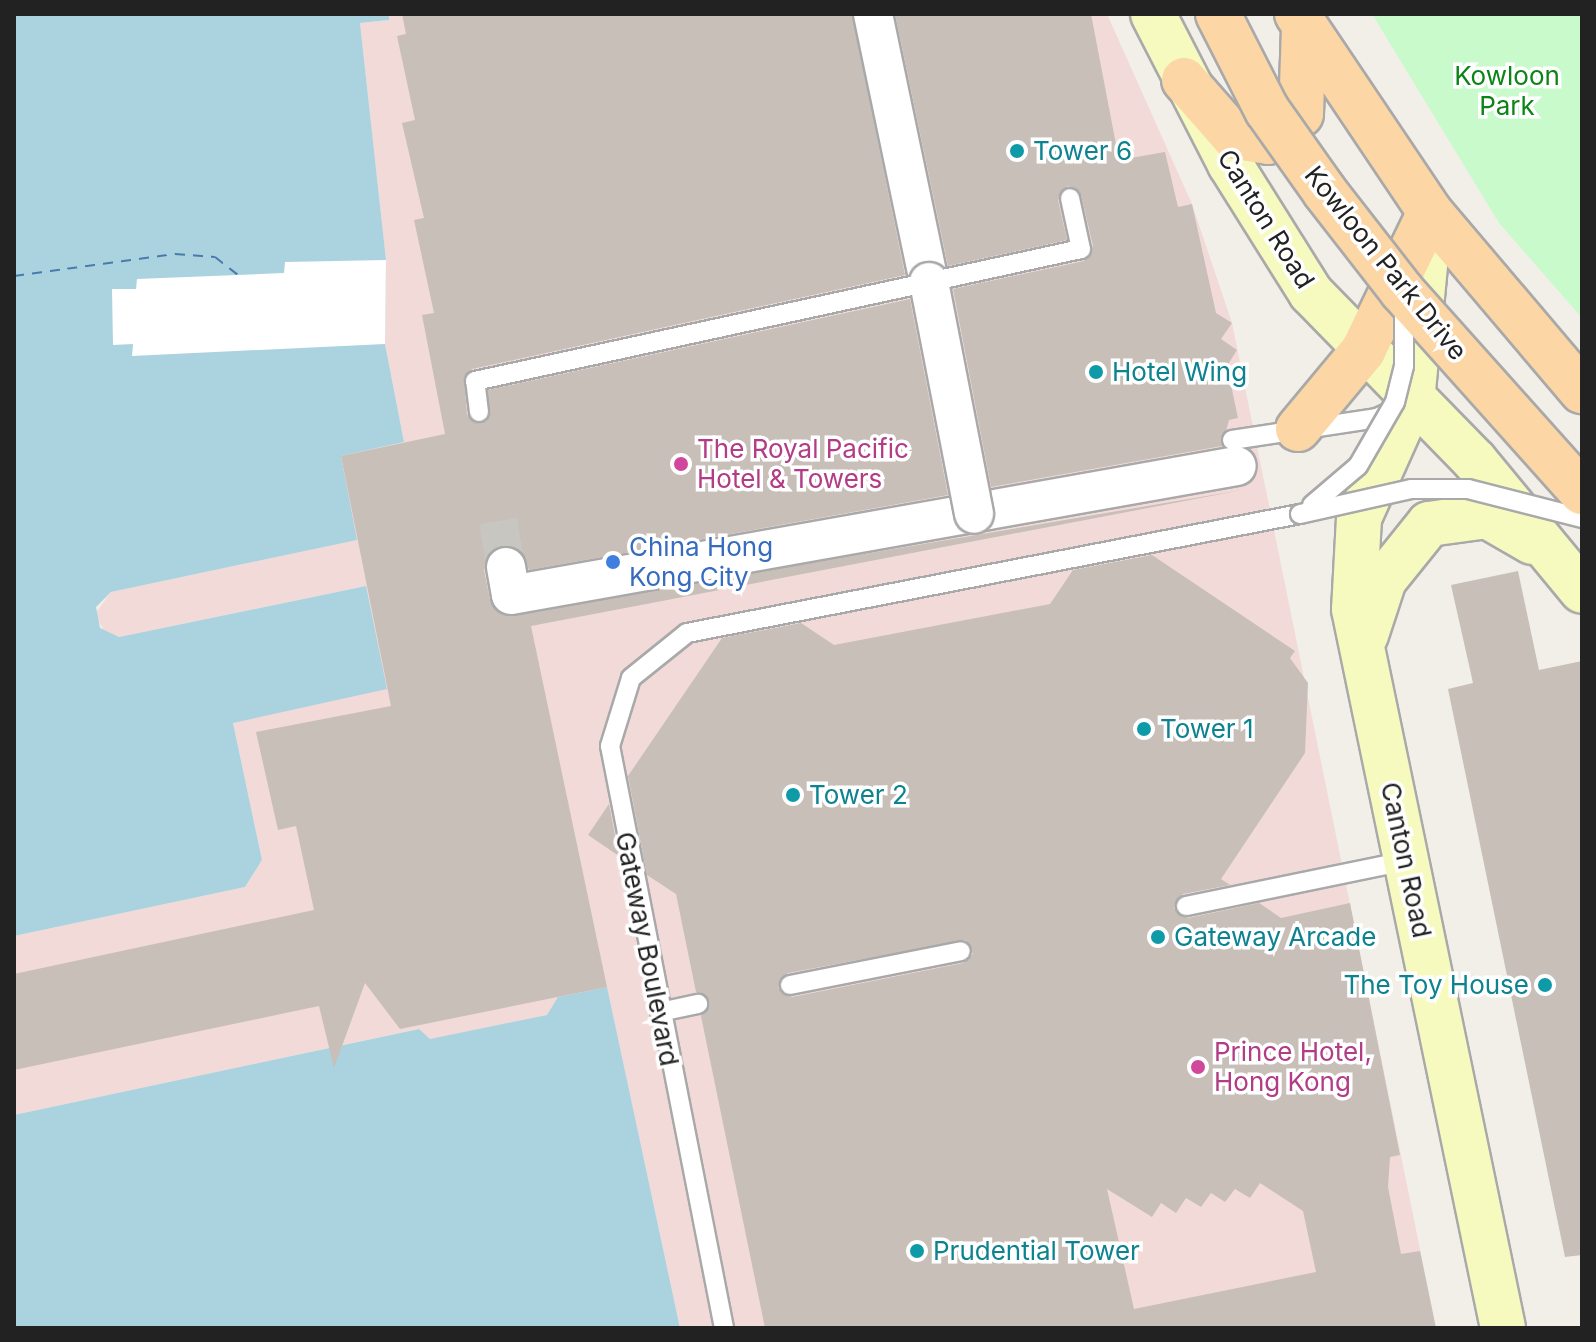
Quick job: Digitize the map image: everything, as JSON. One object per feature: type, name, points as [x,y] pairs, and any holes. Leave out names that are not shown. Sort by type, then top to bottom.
[{"type":"main road","name":"Canton Road","points":[[1153,14],[1184,80],[1311,293],[1363,351],[1475,461],[1553,557]]},
{"type":"main road","name":"Kowloon Park Drive","points":[[1218,14],[1267,110],[1402,291],[1582,492]]},
{"type":"main road","points":[[1184,80],[1234,137],[1268,142],[1301,114],[1300,21]]},
{"type":"main road","points":[[1300,21],[1430,212],[1582,391]]},
{"type":"main road","name":"Canton Road","points":[[1430,212],[1412,400],[1359,518],[1353,594],[1503,1328]]},
{"type":"main road","points":[[1298,429],[1363,351],[1430,212]]},
{"type":"main road","points":[[1364,654],[1384,580],[1429,524],[1487,516],[1553,557],[1582,591]]},
{"type":"street","points":[[873,14],[974,514]]},
{"type":"street","points":[[506,567],[511,595],[974,514],[1234,453]]},
{"type":"lane","points":[[479,412],[475,381],[1081,249],[1070,198]]},
{"type":"lane","points":[[1300,514],[1358,466],[1385,425],[1404,366],[1402,291]]},
{"type":"lane","points":[[1234,453],[1298,429],[1377,418],[1412,400]]},
{"type":"lane","name":"Gateway Boulevard","points":[[724,1328],[654,986],[610,746],[615,710],[655,651],[722,626],[1300,514],[1411,489],[1468,489],[1582,518]]},
{"type":"lane","points":[[1186,906],[1406,861]]},
{"type":"lane","points":[[790,985],[808,974],[961,951]]},
{"type":"lane","points":[[660,1012],[698,1004]]},
{"type":"shaded area","points":[[389,14],[1107,14],[1192,204],[1232,323],[1436,1328],[680,1328],[607,988],[558,997],[548,1015],[430,1040],[418,1029],[14,1115],[14,936],[245,887],[262,860],[233,723],[366,586],[119,637],[105,633],[95,614],[111,592],[356,540],[341,456],[404,442],[385,344],[386,260],[360,23],[389,20]]},
{"type":"green space","name":"Kowloon Park","points":[[1372,14],[1582,14],[1582,318],[1499,223]]},
{"type":"water","points":[[14,14],[389,14],[389,20],[360,23],[386,260],[385,344],[404,442],[341,456],[357,540],[111,592],[96,607],[100,628],[119,637],[366,586],[387,689],[233,723],[262,860],[245,887],[14,936]]},
{"type":"water","points":[[607,987],[680,1328],[14,1328],[14,1115],[419,1029],[430,1039],[547,1015],[558,997]]},
{"type":"pier","points":[[386,260],[385,344],[132,356],[133,344],[113,345],[112,289],[136,289],[137,279],[284,273],[285,262]]},
{"type":"building","name":"China Hong Kong City","points":[[402,14],[852,14],[905,275],[472,369],[464,377],[467,414],[475,423],[487,421],[488,390],[910,299],[948,495],[529,570],[522,552],[501,546],[484,570],[490,600],[503,615],[1242,490],[531,626],[607,987],[400,1029],[365,983],[334,1068],[319,1006],[14,1070],[14,974],[314,910],[296,826],[278,830],[256,732],[391,706],[341,456],[445,434],[422,315],[434,313],[414,220],[424,218],[402,123],[415,120],[397,36],[406,34]]},
{"type":"building","points":[[895,14],[1091,14],[1119,160],[1165,152],[1178,207],[1192,204],[1216,313],[1232,323],[1221,339],[1237,350],[1227,366],[1238,418],[1229,420],[1222,446],[991,487],[953,289],[1084,261],[1093,246],[1081,195],[1068,186],[1058,200],[1067,240],[948,266]]},
{"type":"building","name":"Gateway Arcade","points":[[1152,555],[1295,651],[1290,658],[1308,683],[1305,753],[1221,879],[1230,885],[1183,894],[1174,908],[1188,918],[1259,903],[1281,918],[1350,903],[1400,1155],[1390,1157],[1388,1187],[1401,1254],[1420,1251],[1436,1328],[765,1328],[701,1016],[709,1001],[696,992],[676,894],[647,875],[628,776],[722,638],[801,623],[834,645],[1050,604],[1073,570]],"holes":[[[966,940],[973,954],[963,963],[792,997],[778,988],[788,973]],[[1260,1183],[1303,1211],[1316,1272],[1134,1309],[1107,1189],[1152,1217],[1161,1203],[1176,1213],[1186,1198],[1201,1207],[1211,1193],[1225,1202],[1235,1189],[1250,1198]]]},
{"type":"building","points":[[1518,571],[1539,670],[1582,661],[1582,1255],[1565,1257],[1448,689],[1473,683],[1451,585]]},
{"type":"building","points":[[609,804],[619,856],[588,835]]},
{"type":"ferry route","points":[[14,276],[175,254],[215,257],[238,275]]},
{"type":"tunnel","points":[[498,521],[506,567]]},
{"type":"place","name":"Tower 6","points":[[1017,151]]},
{"type":"place","name":"Hotel Wing","points":[[1096,372]]},
{"type":"place","name":"The Royal Pacific Hotel & Towers","points":[[681,464]]},
{"type":"place","name":"China Hong Kong City","points":[[613,562]]},
{"type":"place","name":"Tower 1","points":[[1144,729]]},
{"type":"place","name":"Tower 2","points":[[793,795]]},
{"type":"place","name":"Gateway Arcade","points":[[1158,937]]},
{"type":"place","name":"The Toy House","points":[[1545,985]]},
{"type":"place","name":"Prince Hotel, Hong Kong","points":[[1198,1067]]},
{"type":"place","name":"Prudential Tower","points":[[917,1251]]}]
